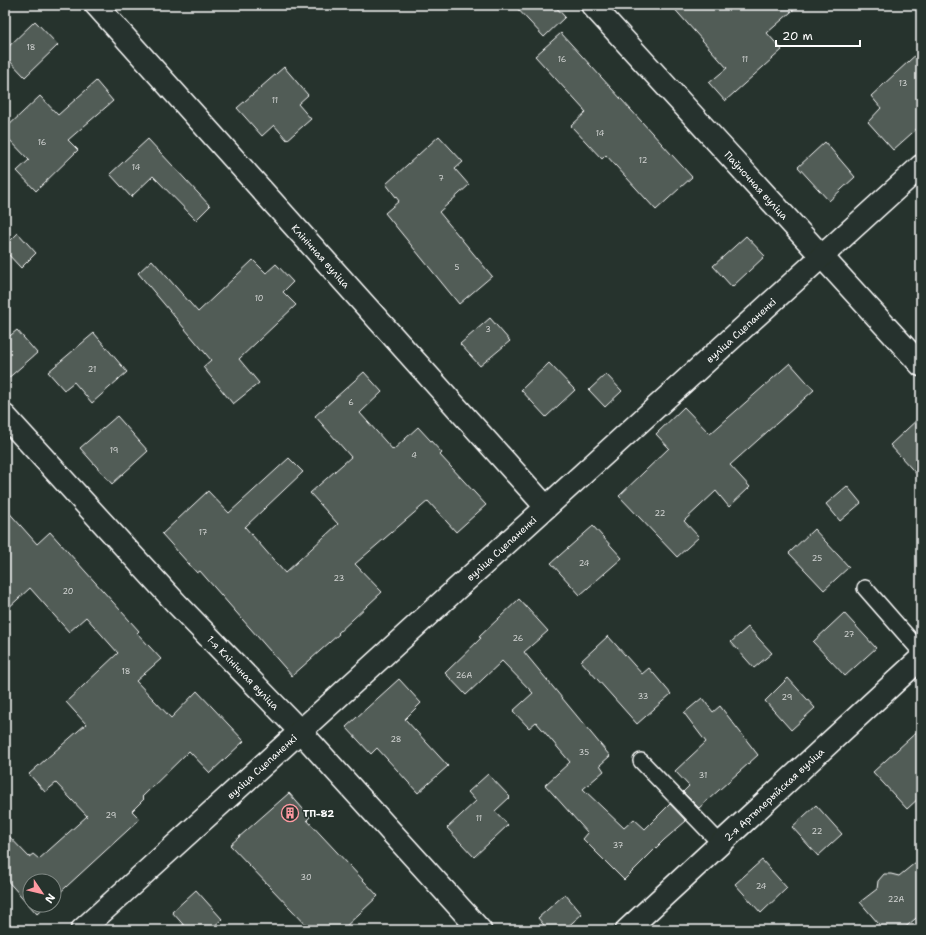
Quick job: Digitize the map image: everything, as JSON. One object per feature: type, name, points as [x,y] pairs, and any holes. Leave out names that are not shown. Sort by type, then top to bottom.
[{"type":"street","name":"Клінічная вуліца","points":[[96,5],[546,507]]},
{"type":"street","name":"Паўночная вуліца","points":[[592,5],[921,365]]},
{"type":"street","name":"вуліца Сцепаненкі","points":[[82,930],[921,166]]},
{"type":"street","name":"1-я Клінічная вуліца","points":[[5,416],[176,603],[300,731],[480,930]]},
{"type":"street","name":"2-я Артылерыйская вуліца","points":[[627,930],[921,658]]},
{"type":"lane","points":[[865,588],[921,652]]},
{"type":"lane","points":[[641,761],[720,843]]},
{"type":"building","points":[[514,5],[554,5],[565,17],[544,37]]},
{"type":"building","points":[[671,5],[799,5],[767,33],[782,50],[725,101],[709,83],[727,68]]},
{"type":"building","points":[[35,21],[58,45],[25,77],[5,56],[5,50]]},
{"type":"building","points":[[561,33],[692,177],[656,210],[606,155],[602,159],[571,126],[586,112],[535,56]]},
{"type":"building","points":[[921,50],[921,125],[893,150],[868,122],[881,108],[871,96]]},
{"type":"building","points":[[284,67],[308,95],[298,104],[311,119],[287,140],[274,125],[262,136],[237,108]]},
{"type":"building","points":[[96,81],[113,101],[68,140],[78,150],[36,191],[17,171],[29,160],[5,135],[5,129],[40,96],[58,115]]},
{"type":"building","points":[[439,136],[463,162],[455,169],[469,185],[439,212],[492,276],[459,304],[385,213],[399,201],[386,184]]},
{"type":"building","points":[[148,139],[210,206],[196,220],[153,176],[131,197],[110,174]]},
{"type":"building","points":[[825,142],[855,177],[829,201],[798,167]]},
{"type":"building","points":[[18,233],[36,253],[21,268],[5,251],[5,246]]},
{"type":"building","points":[[746,236],[765,256],[732,287],[713,266]]},
{"type":"building","points":[[152,260],[198,312],[253,260],[266,273],[276,264],[293,282],[283,292],[296,305],[239,359],[259,383],[233,404],[203,367],[211,360],[138,273]]},
{"type":"building","points":[[490,318],[510,341],[480,366],[460,344]]},
{"type":"building","points":[[17,330],[37,353],[5,381],[5,340]]},
{"type":"building","points":[[94,333],[127,372],[92,403],[74,382],[64,390],[48,372]]},
{"type":"building","points":[[549,363],[575,390],[546,417],[521,390]]},
{"type":"building","points":[[790,363],[814,390],[730,465],[750,487],[729,507],[716,491],[684,521],[699,537],[677,557],[619,496],[669,448],[656,434],[684,407],[710,434]]},
{"type":"building","points":[[364,372],[382,392],[360,413],[393,450],[418,427],[442,453],[440,455],[486,505],[456,532],[428,501],[355,564],[382,592],[338,633],[339,634],[292,676],[200,571],[197,573],[162,534],[208,491],[229,513],[289,458],[303,472],[245,527],[285,573],[338,524],[310,493],[351,457],[315,416]]},
{"type":"building","points":[[606,374],[622,391],[605,407],[589,390]]},
{"type":"building","points":[[117,416],[148,451],[112,484],[80,448]]},
{"type":"building","points":[[921,416],[921,479],[890,445]]},
{"type":"building","points":[[847,486],[861,503],[840,521],[826,504]]},
{"type":"building","points":[[5,508],[37,544],[50,532],[139,631],[137,633],[161,659],[136,681],[171,718],[197,691],[244,741],[210,773],[189,751],[142,797],[144,799],[132,811],[140,819],[62,891],[62,873],[22,873],[22,897],[5,878],[5,832],[29,857],[33,854],[39,859],[87,816],[56,783],[45,792],[29,774],[86,724],[66,702],[118,653],[86,617],[69,632],[30,588],[5,611]]},
{"type":"building","points":[[593,526],[622,558],[580,595],[551,563]]},
{"type":"building","points":[[814,529],[849,567],[824,590],[789,553]]},
{"type":"building","points":[[519,599],[548,631],[524,652],[610,756],[600,765],[604,771],[583,789],[624,828],[634,819],[645,829],[670,804],[686,821],[664,840],[624,880],[583,839],[588,833],[545,785],[570,762],[536,722],[529,728],[513,711],[533,693],[502,661],[466,695],[445,673],[481,638],[479,637]]},
{"type":"building","points":[[844,613],[876,648],[845,676],[813,642]]},
{"type":"building","points":[[748,627],[772,653],[754,668],[731,642]]},
{"type":"building","points":[[608,636],[642,674],[649,668],[671,694],[637,724],[581,661]]},
{"type":"building","points":[[788,678],[815,708],[791,730],[765,701]]},
{"type":"building","points":[[399,679],[421,703],[405,719],[448,766],[418,793],[377,748],[371,754],[346,727]]},
{"type":"building","points":[[702,698],[713,712],[720,706],[758,755],[699,808],[683,792],[689,786],[675,771],[706,742],[684,713]]},
{"type":"building","points":[[921,728],[921,796],[907,809],[873,772]]},
{"type":"building","points":[[488,774],[510,797],[495,811],[508,825],[474,857],[447,828],[476,801],[468,792]]},
{"type":"building","points":[[289,793],[310,817],[307,820],[378,896],[342,930],[311,930],[230,845]]},
{"type":"building","points":[[816,805],[842,834],[818,856],[792,827]]},
{"type":"building","points":[[921,858],[921,914],[902,930],[884,930],[860,902],[877,889],[878,881],[884,874],[899,876]]},
{"type":"building","points":[[762,860],[787,888],[761,913],[735,884]]},
{"type":"building","points":[[196,890],[222,919],[210,930],[188,930],[172,912]]},
{"type":"building","points":[[565,894],[582,914],[564,930],[548,930],[538,918]]},
{"type":"place","name":"ТП-82","points":[[290,813]]}]
